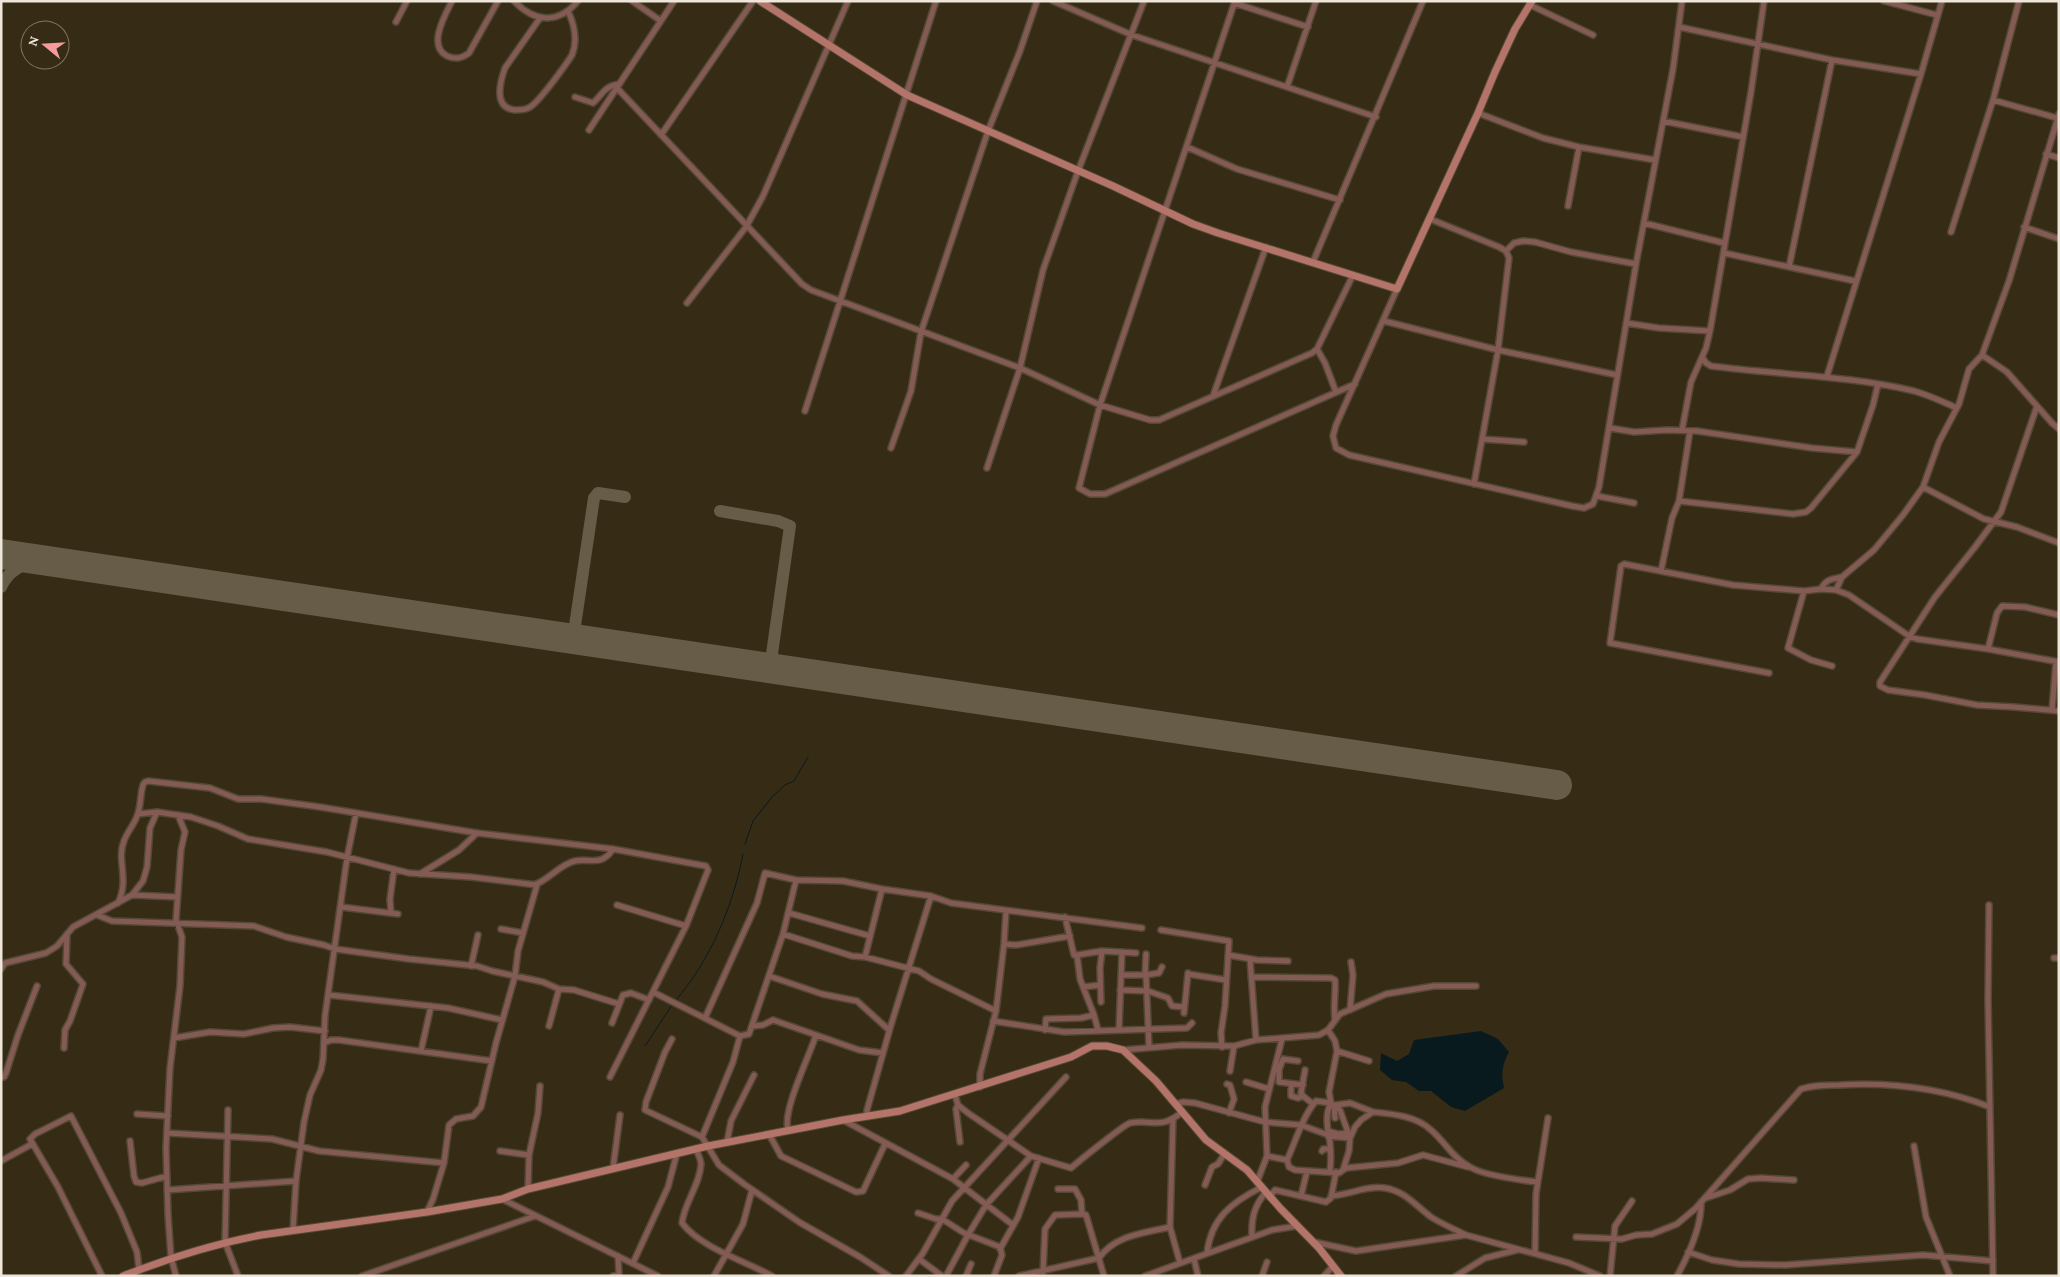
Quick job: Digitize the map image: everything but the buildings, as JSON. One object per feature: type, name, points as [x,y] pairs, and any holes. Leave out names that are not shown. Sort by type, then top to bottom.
[{"type":"main road","points":[[760,1],[907,95],[1218,233],[1397,289],[1515,29],[1531,3]]},
{"type":"main road","points":[[123,1276],[172,1257],[225,1242],[502,1199],[528,1190],[613,1168],[708,1146],[900,1111],[1071,1057],[1092,1046],[1107,1046],[1123,1050],[1156,1081],[1206,1140],[1237,1162],[1264,1189],[1313,1242],[1341,1276]]},
{"type":"street","points":[[396,22],[406,1]]},
{"type":"street","points":[[452,1],[439,29],[440,48],[445,55],[453,58],[462,58],[470,53],[498,1]]},
{"type":"street","points":[[514,1],[530,15],[540,18],[562,15],[578,1]]},
{"type":"street","points":[[632,1],[661,21]]},
{"type":"street","points":[[589,130],[674,1]]},
{"type":"street","points":[[661,135],[752,1]]},
{"type":"street","points":[[687,303],[746,227],[763,196],[848,1]]},
{"type":"street","points":[[805,411],[936,1]]},
{"type":"street","points":[[892,448],[911,391],[921,332],[988,131],[1020,51],[1036,1]]},
{"type":"street","points":[[1053,1],[1132,35],[1213,64],[1376,117]]},
{"type":"street","points":[[987,468],[1020,368],[1043,270],[1078,171],[1144,1]]},
{"type":"street","points":[[1287,87],[1316,1]]},
{"type":"street","points":[[1313,262],[1376,117],[1423,1]]},
{"type":"street","points":[[1397,289],[1333,436],[1334,444],[1342,452],[1474,484],[1584,508],[1593,504],[1597,496],[1610,428],[1617,375],[1663,121],[1682,1]]},
{"type":"street","points":[[1682,430],[1691,382],[1702,357],[1710,331],[1751,92],[1756,44],[1764,1]]},
{"type":"street","points":[[1884,1],[1938,15]]},
{"type":"street","points":[[1827,376],[1942,1]]},
{"type":"street","points":[[1951,232],[1993,100],[2018,1]]},
{"type":"street","points":[[1308,28],[1235,2],[1100,405],[1079,488],[1090,494],[1105,494],[1355,384]]},
{"type":"street","points":[[1531,3],[1593,35]]},
{"type":"street","points":[[540,18],[505,68],[502,77],[500,98],[504,105],[511,109],[530,108],[537,102],[572,55],[576,38],[574,25],[568,11]]},
{"type":"street","points":[[1679,27],[1832,60],[1921,74]]},
{"type":"street","points":[[1789,267],[1832,60]]},
{"type":"street","points":[[575,97],[593,103],[604,89],[609,86],[618,86],[746,227],[802,284],[811,290],[1020,368],[1100,405],[1150,420],[1158,420],[1308,356],[1317,349],[1354,275]]},
{"type":"street","points":[[1836,590],[1842,577],[1874,550],[1903,515],[1922,487],[1939,442],[1957,408],[1969,369],[1982,355],[2008,281],[2058,116],[1993,100]]},
{"type":"street","points":[[1478,113],[1527,133],[1579,147],[1655,160]]},
{"type":"street","points":[[1663,121],[1743,137]]},
{"type":"street","points":[[1187,147],[1237,169],[1340,200]]},
{"type":"street","points":[[1568,206],[1579,147]]},
{"type":"street","points":[[2046,154],[2059,158]]},
{"type":"street","points":[[1430,219],[1506,251],[1509,266],[1498,350],[1474,484]]},
{"type":"street","points":[[1644,224],[1724,243]]},
{"type":"street","points":[[2024,227],[2059,239]]},
{"type":"street","points":[[1506,251],[1514,243],[1523,241],[1535,242],[1571,252],[1636,264]]},
{"type":"street","points":[[1213,396],[1266,247]]},
{"type":"street","points":[[1724,253],[1855,281]]},
{"type":"street","points":[[1384,321],[1498,350],[1617,375]]},
{"type":"street","points":[[1626,323],[1653,328],[1710,331]]},
{"type":"street","points":[[1317,349],[1325,363],[1336,392]]},
{"type":"street","points":[[1982,355],[2007,372],[2052,423],[2059,428]]},
{"type":"street","points":[[1702,357],[1711,366],[1827,376],[1878,384],[1916,392],[1957,408]]},
{"type":"street","points":[[1679,501],[1793,514],[1806,512],[1812,508],[1857,452],[1878,384]]},
{"type":"street","points":[[2038,406],[2001,512],[1935,597],[1880,682],[1880,686],[1884,690],[1926,695],[1976,705],[2059,711]]},
{"type":"street","points":[[1610,428],[1634,432],[1682,430],[1812,448],[1857,452]]},
{"type":"street","points":[[1661,571],[1672,518],[1679,501],[1690,431]]},
{"type":"street","points":[[1482,439],[1524,442]]},
{"type":"street","points":[[1922,487],[1959,507],[1993,521],[2017,527],[2059,543]]},
{"type":"street","points":[[1597,496],[1634,503]]},
{"type":"street","points":[[1770,673],[1610,643],[1621,566],[1624,564],[1732,585],[1804,591],[1836,590],[1849,595],[1909,636],[2058,662],[2052,710]]},
{"type":"street","points":[[1821,589],[1824,582],[1829,579],[1842,577]]},
{"type":"street","points":[[1804,591],[1788,648],[1811,660],[1832,666]]},
{"type":"street","points":[[1988,649],[1996,613],[2002,606],[2024,607],[2059,615]]},
{"type":"street","points":[[118,903],[122,894],[124,880],[121,855],[124,840],[138,814],[143,785],[148,781],[210,788],[238,799],[261,799],[477,833],[613,850],[706,866],[708,870],[686,926],[610,1077]]},
{"type":"street","points":[[138,814],[157,812],[205,820],[248,839],[326,852],[420,874],[471,877],[534,886],[567,864],[575,861],[598,861],[608,857],[613,850]]},
{"type":"street","points":[[1,969],[6,963],[46,954],[57,946],[73,927],[132,895],[143,881],[150,828],[157,812]]},
{"type":"street","points":[[293,1230],[296,1181],[301,1147],[310,1094],[321,1070],[328,995],[347,858],[356,813]]},
{"type":"street","points":[[176,1276],[172,1257],[167,1190],[167,1134],[182,944],[180,928],[177,923],[177,897],[181,850],[185,832],[178,815]]},
{"type":"street","points":[[420,874],[459,850],[477,833]]},
{"type":"street","points":[[391,913],[390,899],[394,869]]},
{"type":"street","points":[[705,1018],[757,903],[765,873],[796,880],[843,881],[931,896],[951,903],[1142,928]]},
{"type":"street","points":[[653,992],[740,1036],[749,1034],[783,934],[796,880]]},
{"type":"street","points":[[427,1212],[444,1163],[449,1125],[456,1119],[473,1116],[478,1113],[485,1096],[502,1020],[515,976],[523,933],[537,886],[534,886]]},
{"type":"street","points":[[865,957],[882,889]]},
{"type":"street","points":[[132,895],[177,897]]},
{"type":"street","points":[[867,1116],[883,1053],[931,896]]},
{"type":"street","points":[[1989,905],[1993,1276]]},
{"type":"street","points":[[617,906],[686,926]]},
{"type":"street","points":[[341,907],[398,914]]},
{"type":"street","points":[[980,1087],[980,1074],[996,1011],[1006,911]]},
{"type":"street","points":[[789,913],[870,936]]},
{"type":"street","points":[[97,915],[112,921],[254,926],[286,937],[324,945],[335,950],[471,966],[543,982],[559,989],[574,990],[619,1004]]},
{"type":"street","points":[[1066,917],[1074,955],[1102,950],[1136,953]]},
{"type":"street","points":[[501,929],[523,933]]},
{"type":"street","points":[[1161,930],[1229,941],[1222,1047]]},
{"type":"street","points":[[64,1048],[65,1030],[83,984],[66,964],[67,933]]},
{"type":"street","points":[[783,934],[852,956],[865,957],[920,970],[931,980],[996,1011]]},
{"type":"street","points":[[471,966],[478,935]]},
{"type":"street","points":[[1004,944],[1022,944],[1070,936]]},
{"type":"street","points":[[1101,1002],[1102,950]]},
{"type":"street","points":[[1119,1029],[1122,952]]},
{"type":"street","points":[[1077,954],[1080,979],[1098,1030]]},
{"type":"street","points":[[1146,954],[1149,1047]]},
{"type":"street","points":[[1228,955],[1250,959],[1288,961]]},
{"type":"street","points":[[1250,959],[1256,1040]]},
{"type":"street","points":[[1350,1010],[1353,975],[1351,962]]},
{"type":"street","points":[[1122,975],[1159,973],[1162,967]]},
{"type":"street","points":[[1120,990],[1148,991],[1168,998],[1172,1006],[1184,1010],[1188,974],[1226,980]]},
{"type":"street","points":[[769,976],[822,994],[857,1001],[890,1030]]},
{"type":"street","points":[[1251,977],[1331,978],[1335,980],[1335,1020]]},
{"type":"street","points":[[1083,987],[1100,985]]},
{"type":"street","points":[[1,1077],[4,1077],[6,1073],[37,986]]},
{"type":"street","points":[[1123,1050],[1182,1045],[1222,1047],[1256,1040],[1319,1035],[1328,1030],[1340,1014],[1386,994],[1434,986],[1476,986]]},
{"type":"street","points":[[549,1026],[559,989]]},
{"type":"street","points":[[612,1023],[623,995],[631,993],[649,1000]]},
{"type":"street","points":[[328,995],[471,1011],[502,1020]]},
{"type":"street","points":[[421,1051],[431,1006]]},
{"type":"street","points":[[1045,1030],[1046,1019],[1081,1018],[1094,1015]]},
{"type":"street","points":[[753,1026],[763,1025],[773,1020],[859,1050],[883,1053]]},
{"type":"street","points":[[993,1021],[1064,1032],[1187,1028],[1192,1023]]},
{"type":"street","points":[[174,1038],[210,1032],[244,1034],[273,1028],[290,1027],[325,1031]]},
{"type":"street","points":[[1328,1030],[1335,1041],[1337,1051],[1329,1092],[1334,1105],[1344,1119],[1350,1135],[1349,1151],[1343,1170]]},
{"type":"street","points":[[788,1130],[786,1123],[792,1098],[816,1035]]},
{"type":"street","points":[[702,1136],[733,1062],[740,1036]]},
{"type":"street","points":[[672,1039],[665,1052],[646,1102],[645,1110],[702,1136],[719,1165],[752,1190],[817,1233],[889,1276]]},
{"type":"street","points":[[1252,1237],[1253,1213],[1264,1189],[1267,1156],[1265,1107],[1282,1039]]},
{"type":"street","points":[[324,1043],[339,1040],[492,1061]]},
{"type":"street","points":[[1230,1071],[1234,1046]]},
{"type":"street","points":[[1337,1051],[1369,1062]]},
{"type":"street","points":[[1298,1061],[1283,1059],[1279,1082],[1302,1084]]},
{"type":"street","points":[[1302,1096],[1305,1070]]},
{"type":"street","points":[[727,1142],[732,1122],[754,1075]]},
{"type":"street","points":[[906,1276],[919,1259],[952,1201],[976,1177],[997,1151],[1066,1076]]},
{"type":"street","points":[[1246,1082],[1269,1089]]},
{"type":"street","points":[[1226,1084],[1230,1085],[1234,1099],[1229,1113]]},
{"type":"street","points":[[1290,1084],[1291,1096],[1298,1098],[1302,1096]]},
{"type":"street","points":[[1576,1236],[1613,1239],[1652,1234],[1677,1224],[1702,1200],[1801,1089],[1813,1086],[1855,1084],[1898,1086],[1947,1093],[1990,1107]]},
{"type":"street","points":[[528,1190],[529,1155],[540,1086]]},
{"type":"street","points":[[954,1095],[958,1105],[1031,1156],[1071,1168],[1129,1123],[1162,1123],[1172,1120],[1182,1112]]},
{"type":"street","points":[[1302,1096],[1313,1104]]},
{"type":"street","points":[[1334,1105],[1321,1100],[1313,1104],[1287,1160],[1287,1165],[1291,1169],[1339,1173],[1346,1168],[1398,1163],[1423,1155],[1496,1176],[1537,1182]]},
{"type":"street","points":[[1176,1104],[1183,1102],[1195,1103],[1265,1122],[1302,1125],[1328,1134],[1350,1135]]},
{"type":"street","points":[[1207,1253],[1210,1235],[1218,1220],[1238,1201],[1264,1189],[1326,1202],[1331,1196],[1333,1172],[1328,1134],[1328,1109],[1334,1105],[1350,1103],[1373,1112],[1400,1116],[1421,1123],[1432,1130],[1449,1151],[1469,1167]]},
{"type":"street","points":[[958,1105],[956,1109],[960,1142]]},
{"type":"street","points":[[1334,1105],[1335,1118]]},
{"type":"street","points":[[228,1110],[225,1242],[238,1276]]},
{"type":"street","points":[[1350,1135],[1361,1120],[1373,1112]]},
{"type":"street","points":[[137,1114],[168,1116]]},
{"type":"street","points":[[613,1168],[620,1115]]},
{"type":"street","points":[[102,1276],[58,1187],[30,1139],[71,1116],[122,1213],[137,1252],[140,1270]]},
{"type":"street","points":[[1535,1253],[1537,1182],[1548,1118]]},
{"type":"street","points":[[843,1120],[953,1179],[1013,1226]]},
{"type":"street","points":[[1172,1120],[1170,1227],[1180,1263]]},
{"type":"street","points":[[167,1134],[272,1140],[350,1155],[444,1163]]},
{"type":"street","points":[[769,1134],[781,1156],[856,1192],[863,1191],[885,1144]]},
{"type":"street","points":[[130,1141],[136,1182],[142,1183],[167,1176]]},
{"type":"street","points":[[1,1161],[32,1144]]},
{"type":"street","points":[[1914,1146],[1926,1217],[1950,1276]]},
{"type":"street","points":[[696,1149],[701,1164],[682,1223],[686,1228],[726,1254],[772,1276]]},
{"type":"street","points":[[1322,1151],[1323,1149],[1330,1149]]},
{"type":"street","points":[[500,1151],[529,1155]]},
{"type":"street","points":[[633,1263],[668,1187],[677,1153]]},
{"type":"street","points":[[1205,1185],[1212,1167],[1218,1164],[1224,1154]]},
{"type":"street","points":[[946,1276],[986,1205],[1031,1156]]},
{"type":"street","points":[[1267,1156],[1287,1160]]},
{"type":"street","points":[[1000,1250],[1013,1226],[1039,1158]]},
{"type":"street","points":[[1026,1162],[1036,1166]]},
{"type":"street","points":[[953,1179],[966,1165]]},
{"type":"street","points":[[1301,1196],[1307,1171]]},
{"type":"street","points":[[1702,1200],[1730,1190],[1748,1180],[1761,1178],[1794,1180]]},
{"type":"street","points":[[167,1190],[296,1181]]},
{"type":"street","points":[[1331,1196],[1383,1188],[1396,1191],[1413,1200],[1421,1209],[1443,1225],[1466,1235],[1535,1253],[1585,1269],[1600,1276]]},
{"type":"street","points":[[1058,1189],[1075,1189],[1080,1200],[1082,1214]]},
{"type":"street","points":[[714,1276],[743,1224],[752,1190]]},
{"type":"street","points":[[502,1199],[658,1276]]},
{"type":"street","points":[[1677,1276],[1696,1229],[1702,1200]]},
{"type":"street","points":[[1610,1276],[1615,1226],[1632,1201]]},
{"type":"street","points":[[918,1213],[942,1219],[968,1235],[1000,1247],[1002,1255],[994,1276]]},
{"type":"street","points":[[1043,1272],[1044,1229],[1055,1215],[1082,1214],[1086,1215],[1104,1276]]},
{"type":"street","points":[[362,1276],[535,1216]]},
{"type":"street","points":[[1147,1275],[1272,1230],[1297,1226]]},
{"type":"street","points":[[1019,1276],[1099,1258],[1106,1248],[1115,1242],[1170,1227]]},
{"type":"street","points":[[1313,1242],[1356,1251],[1466,1235]]},
{"type":"street","points":[[1456,1276],[1485,1258],[1512,1250],[1523,1250]]},
{"type":"street","points":[[1688,1252],[1712,1260],[1748,1264],[1785,1265],[1896,1256],[1943,1256],[1993,1262]]},
{"type":"street","points":[[617,1275],[618,1256]]},
{"type":"street","points":[[919,1259],[942,1276]]},
{"type":"street","points":[[1194,1259],[1198,1276]]},
{"type":"street","points":[[1262,1276],[1267,1262]]},
{"type":"street","points":[[966,1276],[972,1264]]},
{"type":"street","points":[[1324,1276],[1333,1266]]},
{"type":"shaded area","points":[[1481,1031],[1498,1039],[1509,1052],[1503,1069],[1504,1088],[1465,1111],[1451,1107],[1431,1091],[1419,1091],[1406,1082],[1392,1080],[1380,1070],[1381,1053],[1397,1061],[1409,1054],[1414,1040]]},
{"type":"waterway","points":[[745,844],[753,821],[772,797],[785,785],[794,781],[808,757]]},
{"type":"waterway","points":[[676,1000],[700,967],[719,931],[739,874],[743,854]]},
{"type":"waterway","points":[[645,1046],[672,1005]]},
{"type":"taxiway","points":[[573,639],[594,498],[598,493],[625,497]]},
{"type":"taxiway","points":[[720,511],[778,521],[790,526],[770,668]]},
{"type":"taxiway","points":[[1,587],[8,575],[13,571],[24,565],[44,560]]},
{"type":"runway","points":[[1,554],[1557,785]]}]
